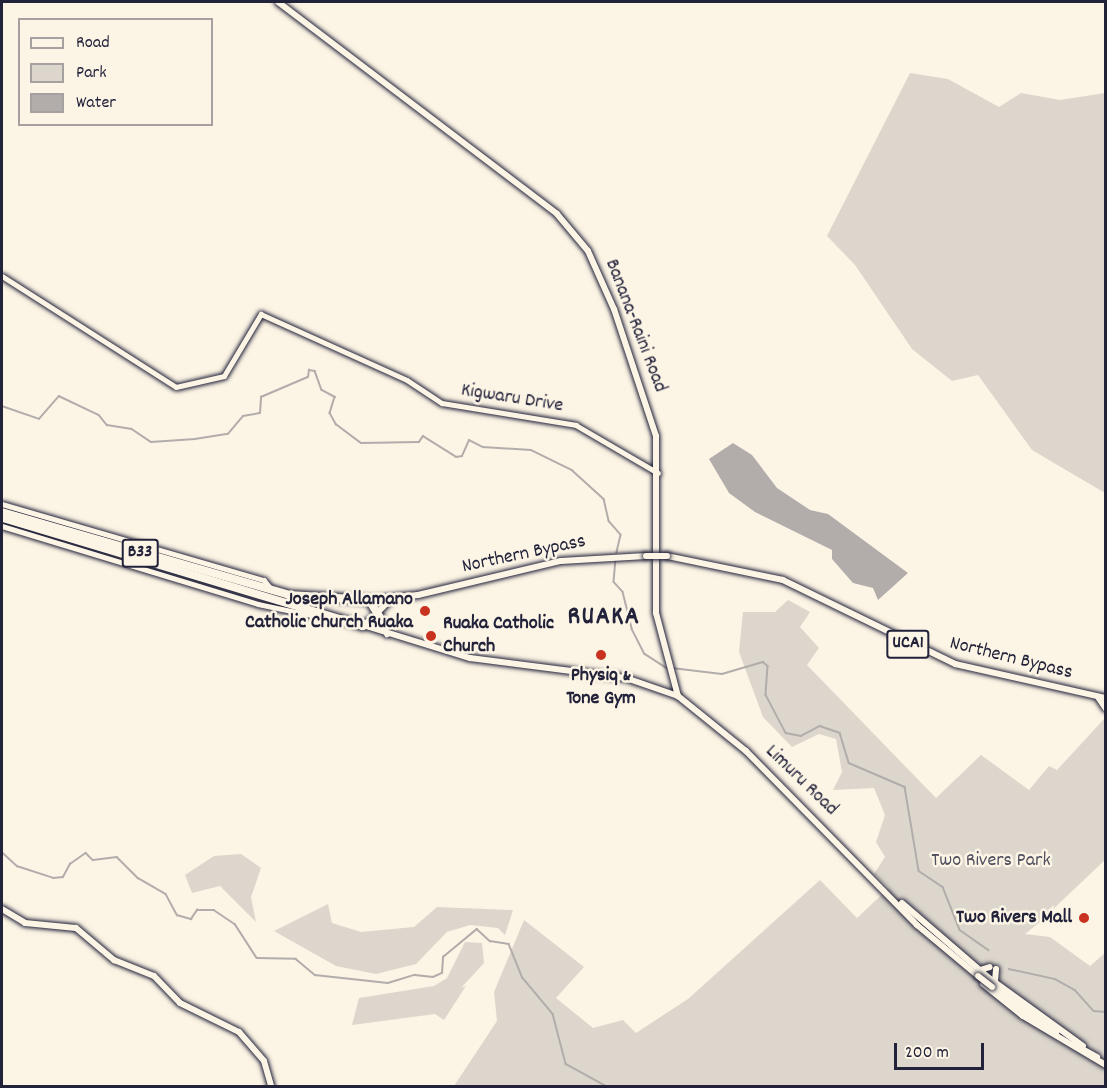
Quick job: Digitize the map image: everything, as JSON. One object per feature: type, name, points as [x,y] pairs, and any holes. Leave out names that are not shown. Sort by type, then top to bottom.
[{"type":"highway","name":"B33","points":[[2,512],[275,591]]},
{"type":"highway","name":"B33","points":[[2,518],[346,619]]},
{"type":"highway","name":"Northern Bypass","points":[[275,591],[348,601],[369,600]]},
{"type":"highway","points":[[348,601],[346,619],[366,626],[379,614],[369,600]]},
{"type":"main road","name":"Banana-Raini Road","points":[[278,2],[552,210],[576,234],[602,279],[634,364],[656,436],[658,473],[655,598],[670,668],[675,681]]},
{"type":"main road","name":"Northern Bypass","points":[[369,600],[393,598],[554,562],[618,555],[646,555],[721,564],[783,580],[955,664],[1106,698]]},
{"type":"main road","points":[[387,634],[379,614],[393,598]]},
{"type":"main road","name":"Limuru Road","points":[[366,626],[477,659],[626,678],[675,695],[746,751],[895,899],[985,979],[1106,1062]]},
{"type":"main road","points":[[661,690],[675,681]]},
{"type":"main road","points":[[675,681],[675,695]]},
{"type":"main road","points":[[1098,696],[1105,711]]},
{"type":"main road","name":"Limuru Road","points":[[895,899],[917,925],[985,979],[1106,1062]]},
{"type":"main road","points":[[2,909],[25,923],[76,928],[114,960],[154,976],[180,1003],[238,1032],[264,1061],[271,1086]]},
{"type":"main road","points":[[985,979],[993,968],[985,979]]},
{"type":"street","name":"Kigwaru Drive","points":[[2,276],[176,387],[224,376],[261,314],[407,380],[442,403],[576,425],[658,473]]},
{"type":"street","points":[[2,504],[264,580],[275,591]]},
{"type":"street","points":[[2,526],[258,604],[346,619]]},
{"type":"green space","points":[[910,73],[948,79],[999,107],[1021,93],[1060,100],[1105,93],[1105,493],[1032,450],[978,375],[952,381],[912,349],[855,265],[827,236]]},
{"type":"green space","name":"Two Rivers Park","points":[[788,600],[810,612],[800,627],[819,648],[807,665],[936,798],[981,755],[1029,790],[1049,766],[1057,770],[1105,718],[1105,860],[1049,913],[1053,923],[1045,918],[1025,934],[1050,937],[1090,966],[1105,953],[1105,1086],[454,1086],[497,1021],[494,992],[524,920],[584,967],[556,998],[593,1028],[623,1020],[636,1033],[688,999],[820,880],[857,918],[889,888],[874,874],[885,857],[876,842],[885,815],[874,788],[833,790],[842,772],[836,739],[819,734],[792,747],[763,717],[739,652],[743,612],[775,612]]},
{"type":"green space","points":[[241,854],[261,868],[251,897],[256,922],[220,886],[192,893],[185,875],[214,856]]},
{"type":"green space","points":[[328,904],[332,923],[361,932],[414,927],[437,907],[513,910],[505,935],[498,928],[470,925],[447,932],[416,964],[376,974],[336,966],[274,931]]},
{"type":"green space","points":[[465,942],[482,943],[484,963],[461,988],[466,986],[444,1020],[435,1014],[352,1025],[359,998],[434,986],[447,978]]},
{"type":"water","points":[[733,443],[752,455],[777,488],[810,510],[828,514],[908,573],[878,600],[873,588],[853,583],[832,559],[832,550],[755,512],[729,493],[709,459]]},
{"type":"waterway","points":[[2,406],[39,419],[59,396],[99,415],[107,425],[132,429],[151,442],[195,439],[228,434],[243,416],[260,413],[261,397],[308,377],[309,370],[315,371],[322,390],[335,397],[330,413],[336,424],[361,443],[419,442],[423,436],[456,457],[462,456],[469,440],[483,447],[531,450],[572,470],[604,499],[609,521],[621,535],[617,553]]},
{"type":"waterway","points":[[616,559],[614,582],[623,592],[632,629],[645,654],[668,669]]},
{"type":"waterway","points":[[672,668],[722,674],[763,662],[768,666],[766,695],[786,733],[801,736],[820,726],[840,733],[849,763],[905,787],[919,871],[943,887],[960,930],[989,950]]},
{"type":"waterway","points":[[2,852],[17,866],[53,878],[63,877],[70,864],[86,853],[93,860],[117,857],[138,878],[166,894],[177,915],[191,919],[197,910],[214,910],[235,924],[257,958],[296,959],[315,975],[388,983],[415,975],[433,977],[442,973],[443,957],[477,929],[490,941],[509,944],[523,978],[553,1014],[566,1064],[606,1086]]},
{"type":"waterway","points":[[1009,969],[1055,979],[1075,990],[1094,1011],[1106,1012]]},
{"type":"place","name":"Joseph Allamano Catholic Church Ruaka","points":[[425,611]]},
{"type":"place","name":"Ruaka Catholic Church","points":[[431,636]]},
{"type":"place","name":"Physiq & Tone Gym","points":[[601,655]]},
{"type":"place","name":"Two Rivers Mall","points":[[1084,918]]},
{"type":"district","name":"RUAKA","points":[[604,618]]}]
